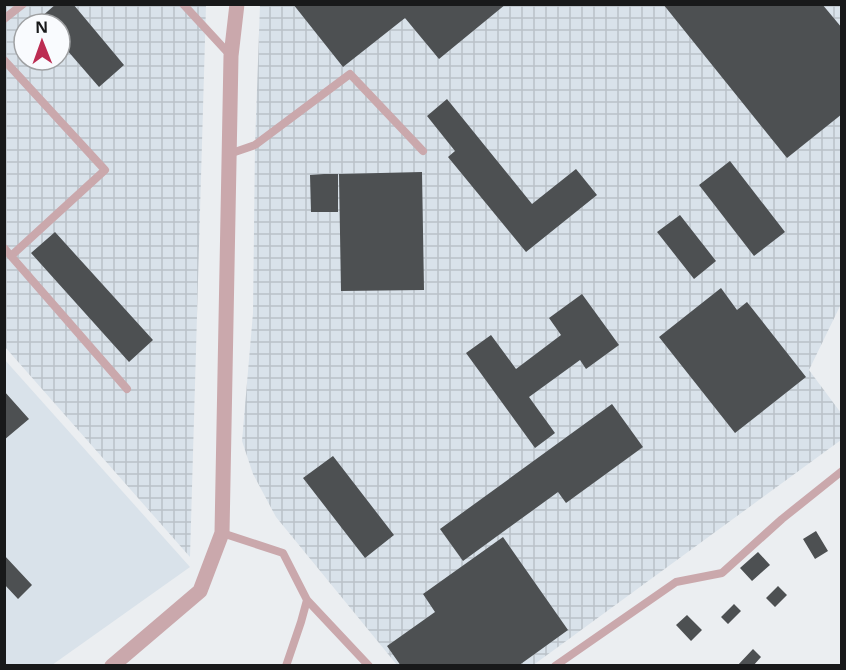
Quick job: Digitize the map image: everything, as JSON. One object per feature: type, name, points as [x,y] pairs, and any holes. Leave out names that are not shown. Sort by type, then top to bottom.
[{"type":"street","points":[[112,666],[200,591],[222,533],[231,56],[237,4]]},
{"type":"lane","points":[[4,20],[23,4]]},
{"type":"lane","points":[[183,4],[231,56]]},
{"type":"lane","points":[[4,60],[105,170],[11,256]]},
{"type":"lane","points":[[229,154],[255,144],[350,74],[423,150]]},
{"type":"lane","points":[[4,248],[127,390]]},
{"type":"lane","points":[[555,666],[676,582],[722,573],[782,519],[842,471]]},
{"type":"lane","points":[[222,533],[283,553],[307,600],[369,666]]},
{"type":"lane","points":[[285,666],[302,622],[307,600]]},
{"type":"shaded area","points":[[4,5],[206,5],[190,557],[5,347]]},
{"type":"shaded area","points":[[260,5],[841,5],[841,304],[809,370],[841,413],[841,440],[532,666],[397,665],[276,517],[253,474],[242,441],[253,313],[255,145]]},
{"type":"shaded area","points":[[4,359],[190,567],[52,665],[5,665]]},
{"type":"building","points":[[56,4],[73,4],[124,65],[99,87],[72,56],[72,12],[47,12]]},
{"type":"building","points":[[293,4],[506,4],[439,59],[405,18],[343,67]]},
{"type":"building","points":[[663,4],[822,4],[842,28],[842,114],[787,158]]},
{"type":"building","points":[[447,99],[532,204],[576,169],[597,195],[526,252],[448,157],[455,151],[427,116]]},
{"type":"building","points":[[730,161],[785,232],[754,256],[699,185]]},
{"type":"building","points":[[422,172],[424,290],[341,291],[339,174]]},
{"type":"building","points":[[338,174],[338,212],[311,212],[310,175]]},
{"type":"building","points":[[680,215],[716,261],[694,279],[657,232]]},
{"type":"building","points":[[55,232],[153,340],[129,362],[31,253]]},
{"type":"building","points":[[721,288],[737,310],[747,302],[806,377],[735,433],[659,337]]},
{"type":"building","points":[[582,294],[619,345],[586,369],[580,360],[529,397],[555,433],[535,448],[466,353],[491,335],[516,369],[561,335],[549,318]]},
{"type":"building","points":[[4,391],[29,419],[4,440]]},
{"type":"building","points":[[612,404],[643,447],[566,503],[558,492],[463,561],[440,529]]},
{"type":"building","points":[[333,456],[394,535],[365,558],[303,478]]},
{"type":"building","points":[[816,531],[828,551],[815,559],[803,539]]},
{"type":"building","points":[[503,537],[568,630],[518,666],[401,666],[387,646],[435,612],[423,594]]},
{"type":"building","points":[[758,552],[770,565],[752,581],[740,568]]},
{"type":"building","points":[[4,555],[32,585],[18,599],[4,584]]},
{"type":"building","points":[[778,586],[787,595],[775,607],[766,598]]},
{"type":"building","points":[[734,604],[741,611],[728,624],[721,617]]},
{"type":"building","points":[[687,615],[702,630],[691,641],[676,625]]},
{"type":"building","points":[[753,649],[761,657],[753,666],[737,666]]}]
